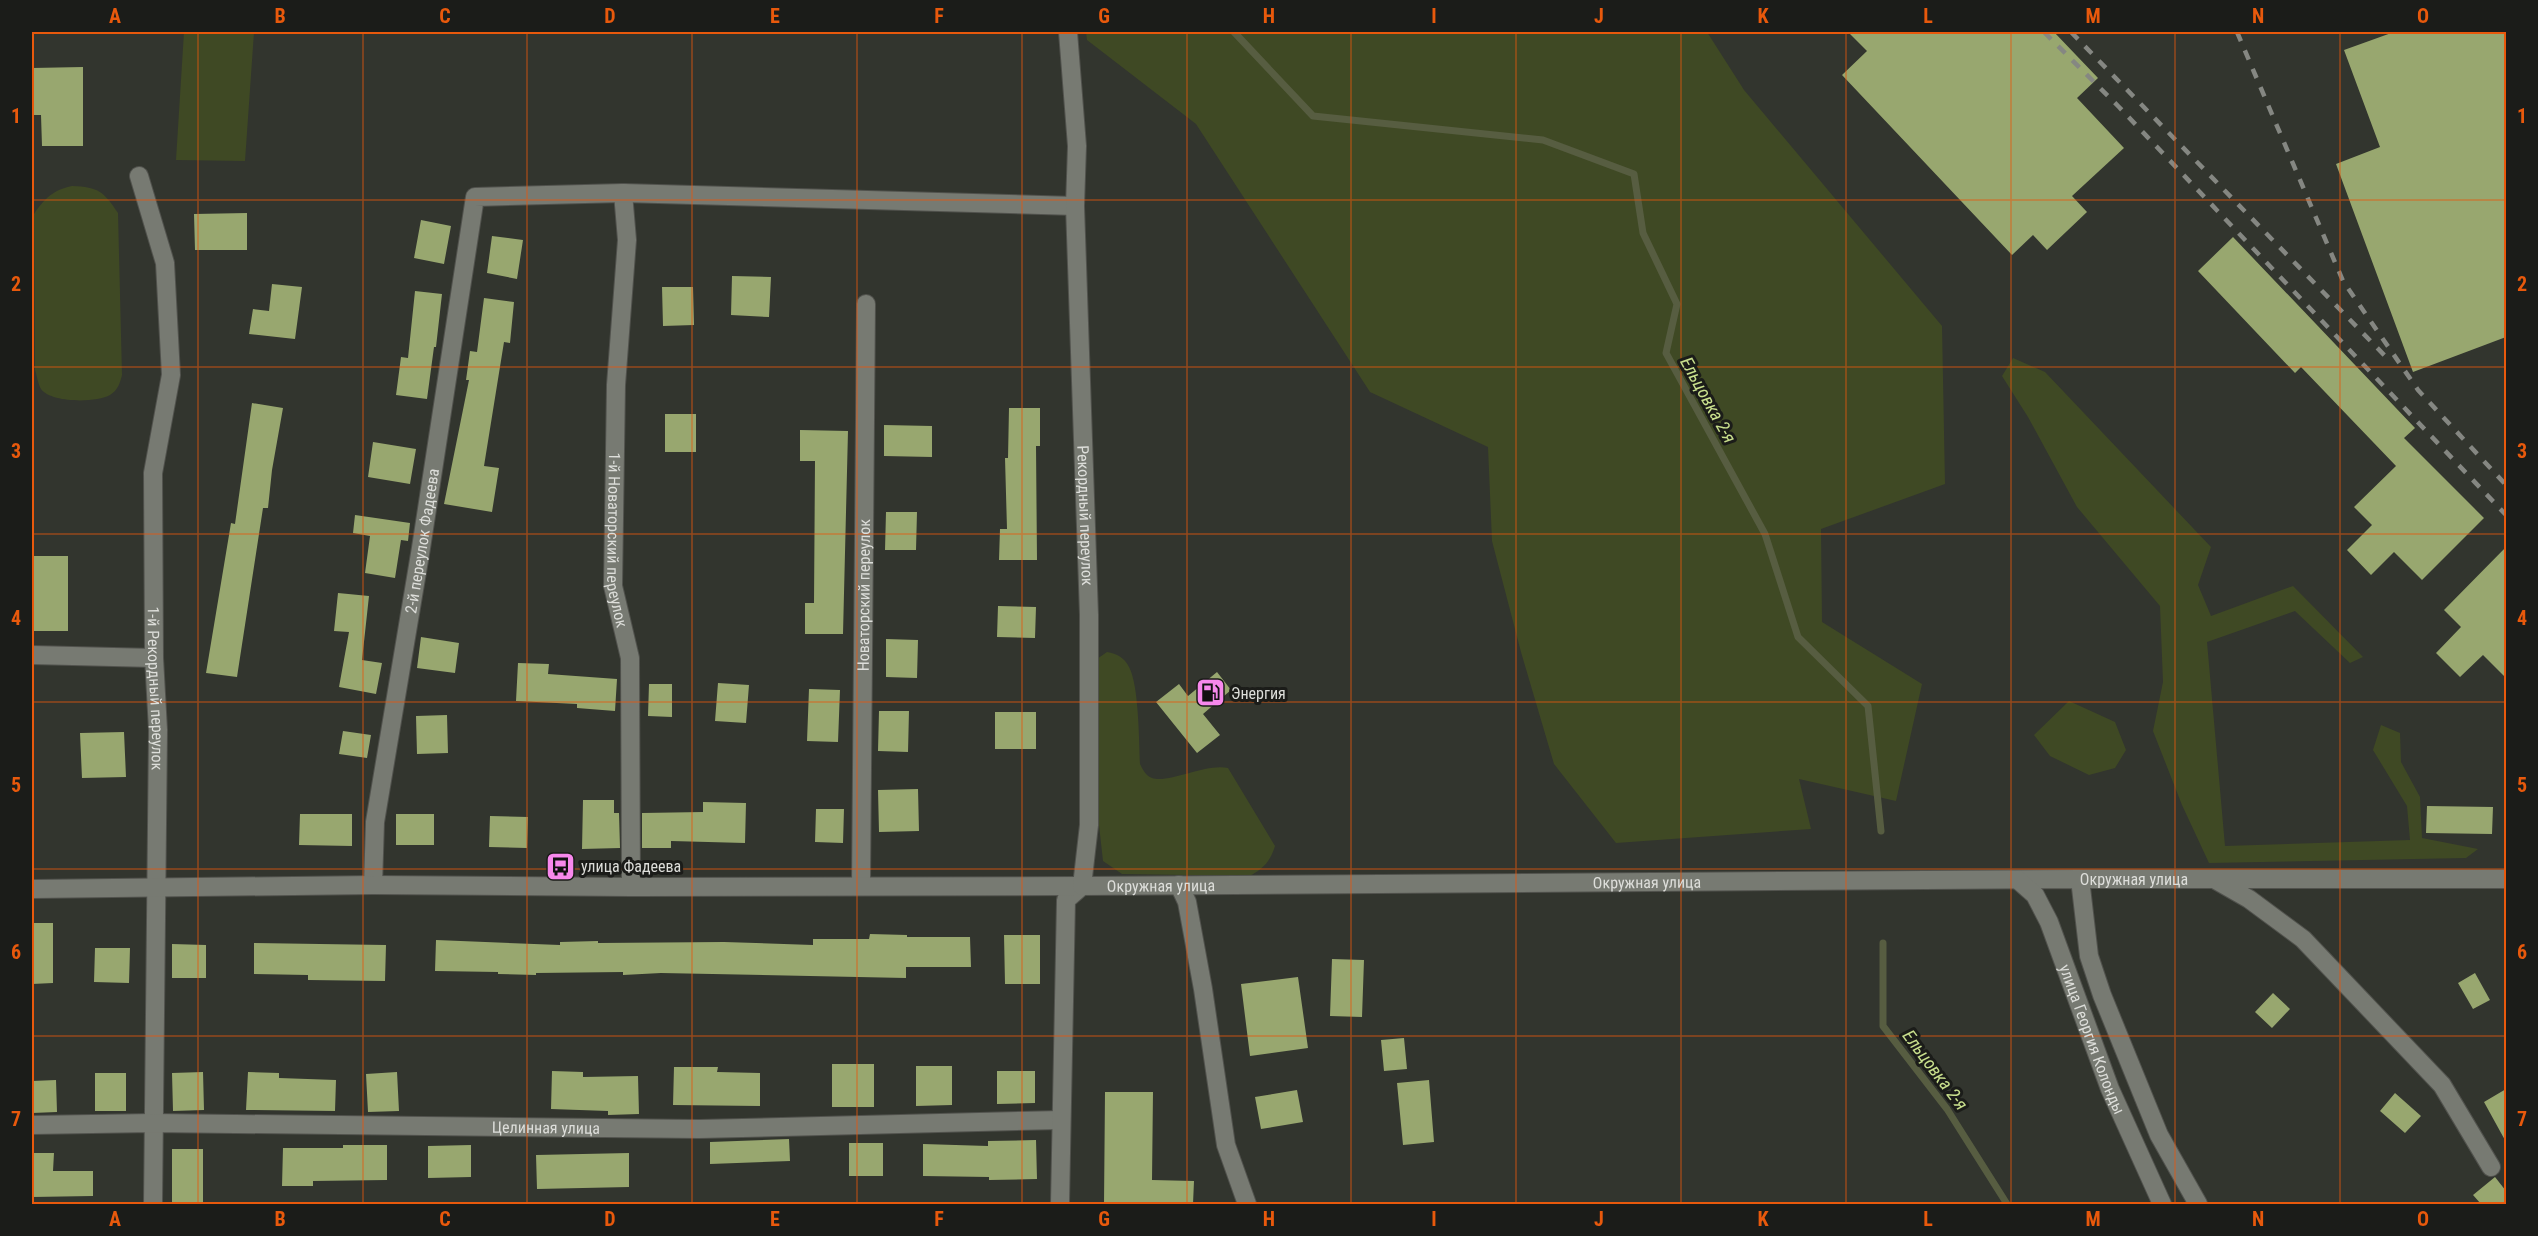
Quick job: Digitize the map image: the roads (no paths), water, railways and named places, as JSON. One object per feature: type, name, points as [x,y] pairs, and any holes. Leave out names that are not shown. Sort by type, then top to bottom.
[{"type":"street","name":"Рекордный переулок","points":[[1068,32],[1077,146],[1076,206],[1089,615],[1089,825],[1082,886]]},
{"type":"street","name":"1-й Рекордный переулок","points":[[139,176],[165,263],[171,375],[153,473],[153,658],[158,729],[152,1123],[153,1204]]},
{"type":"street","points":[[623,193],[1076,206]]},
{"type":"street","name":"2-й переулок Фадеева","points":[[373,885],[375,822],[421,548],[474,197],[623,193]]},
{"type":"street","name":"1-й Новаторский переулок","points":[[623,193],[627,240],[616,385],[613,586],[630,658],[631,887]]},
{"type":"street","name":"Новаторский переулок","points":[[861,886],[866,304]]},
{"type":"street","points":[[32,655],[153,658]]},
{"type":"street","name":"Окружная улица","points":[[1082,886],[2080,879],[2506,879]]},
{"type":"street","name":"улица Георгия Колонды","points":[[2080,879],[2089,956],[2102,996],[2159,1135],[2198,1204]]},
{"type":"street","name":"Окружная улица","points":[[2214,879],[2249,899],[2302,939],[2442,1085],[2491,1167]]},
{"type":"street","name":"улица Георгия Колонды","points":[[2018,880],[2035,895],[2049,922],[2110,1089],[2162,1204]]},
{"type":"street","points":[[32,889],[373,885],[1082,886]]},
{"type":"street","points":[[1179,885],[1187,902],[1203,989],[1226,1146],[1247,1204]]},
{"type":"street","points":[[1060,1204],[1066,900],[1082,886]]},
{"type":"street","name":"Целинная улица","points":[[32,1125],[152,1123],[699,1129],[1061,1120]]},
{"type":"waterway","name":"Ельцовка 2-я","points":[[1234,32],[1313,116],[1543,140],[1634,174],[1643,233],[1677,304],[1666,353],[1765,534],[1798,637],[1868,706],[1881,831]]},
{"type":"waterway","name":"Ельцовка 2-я","points":[[1883,947],[1883,943],[1883,1026],[1947,1109],[2007,1204]]},
{"type":"railway","points":[[2044,32],[2119,107],[2506,515]]},
{"type":"railway","points":[[2071,32],[2388,359]]},
{"type":"railway","points":[[2237,32],[2343,281],[2418,390],[2506,485]]},
{"type":"place","name":"Энергия","points":[[1210,693]]},
{"type":"place","name":"улица Фадеева","points":[[560,866]]}]
